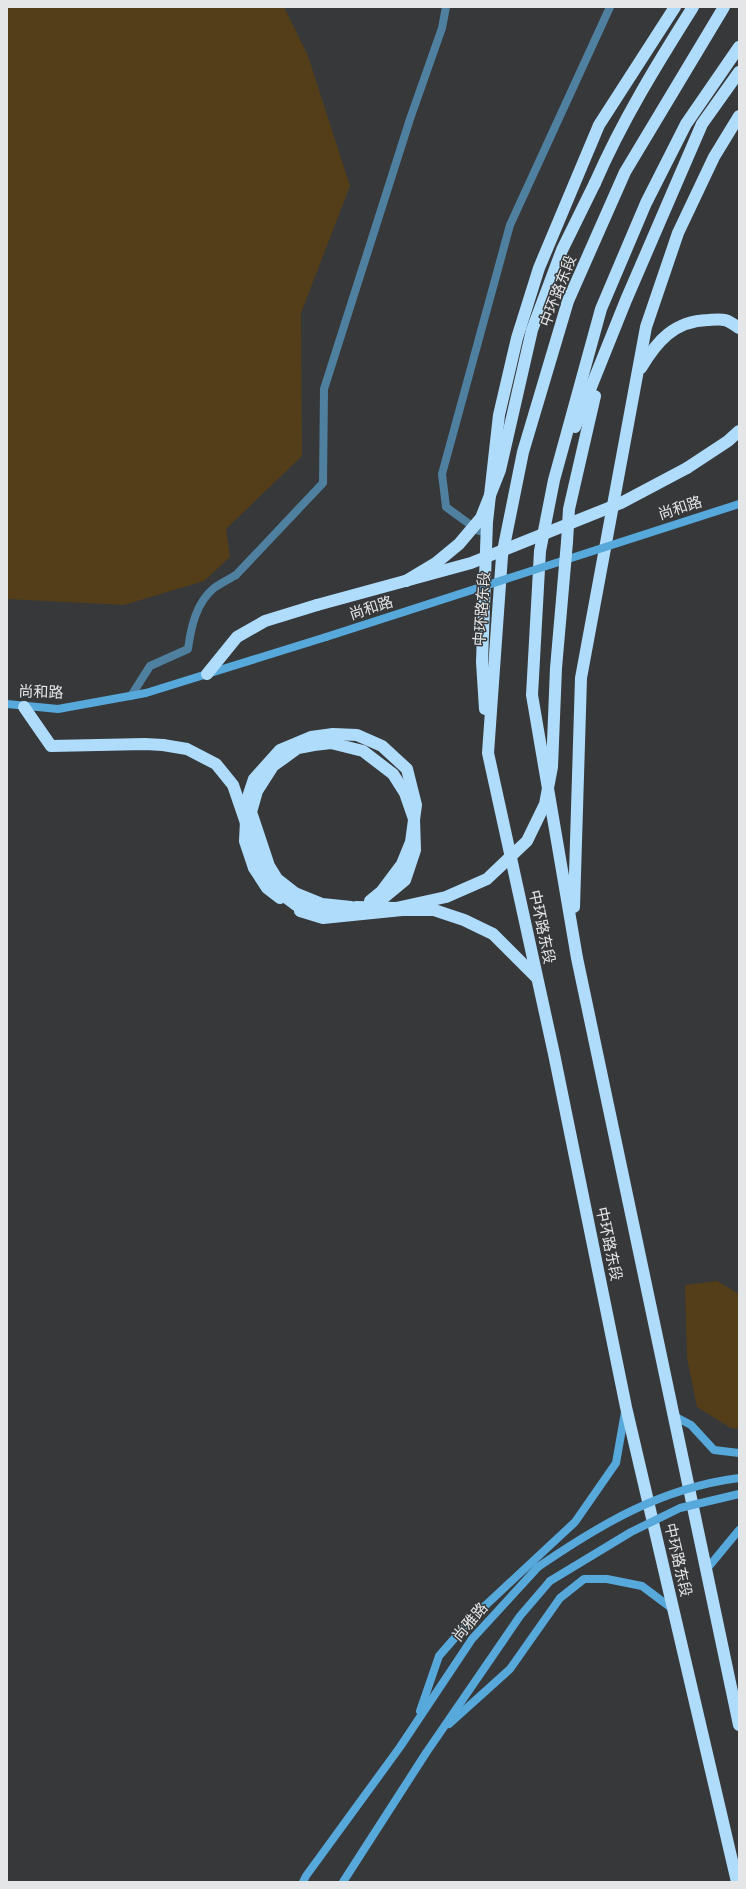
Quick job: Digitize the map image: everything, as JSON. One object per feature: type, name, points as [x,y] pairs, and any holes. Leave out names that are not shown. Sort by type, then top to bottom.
[{"type":"highway","points":[[488,753],[482,662],[487,531],[499,415],[517,338],[539,268],[599,125],[675,7]]},
{"type":"highway","points":[[406,581],[436,563],[459,544],[481,518],[500,470],[532,330],[562,250],[606,158],[652,72],[693,7]]},
{"type":"highway","name":"中环路东段","points":[[724,7],[625,172],[568,301],[523,452],[502,556],[488,753],[554,1054],[626,1408],[738,1882]]},
{"type":"highway","name":"中环路东段","points":[[739,47],[686,124],[646,204],[601,310],[554,480],[540,551],[532,695],[573,932],[739,1725]]},
{"type":"highway","points":[[554,480],[610,342],[702,124],[739,72]]},
{"type":"highway","points":[[573,932],[581,678],[636,376],[646,327],[678,233],[714,157],[739,116]]},
{"type":"highway","points":[[636,376],[654,348],[677,327],[694,320],[727,319],[739,328]]},
{"type":"highway","points":[[24,707],[51,746],[163,745],[187,748],[216,764],[233,786],[257,855],[276,890],[296,905],[323,911],[357,912],[382,899],[405,880],[415,850],[414,819],[405,793],[393,774],[363,751],[331,743],[298,748],[274,766],[257,791],[251,812],[262,848],[269,866],[277,879],[295,893],[322,904],[356,907],[396,908],[446,897],[487,879],[527,841],[545,804],[552,767],[556,668],[571,502],[588,423],[610,342]]},
{"type":"highway","points":[[207,674],[237,637],[265,621],[317,605],[470,563],[614,506],[687,468],[728,441],[739,431]]},
{"type":"highway","points":[[356,907],[369,902],[381,892],[402,864],[411,842],[416,805],[407,769],[382,746],[357,735],[333,734],[311,737],[280,750],[254,779],[247,800],[245,841],[254,868],[267,888],[294,909],[323,918],[402,910],[434,910],[464,920],[493,934],[537,978]]},
{"type":"main road","name":"尚和路","points":[[7,704],[24,707],[58,709],[146,692],[326,637],[739,504]]},
{"type":"main road","points":[[416,1722],[439,1656],[473,1617],[575,1522],[616,1464],[626,1408]]},
{"type":"main road","points":[[674,1416],[691,1425],[714,1450],[739,1453]]},
{"type":"main road","name":"尚雅路","points":[[304,1882],[306,1876],[416,1722],[472,1639],[538,1567],[618,1516],[661,1497],[722,1480],[739,1478]]},
{"type":"main road","points":[[343,1882],[438,1734],[520,1616],[550,1581],[630,1532],[680,1508],[739,1494]]},
{"type":"main road","points":[[706,1570],[739,1530]]},
{"type":"main road","points":[[438,1734],[510,1669],[560,1598],[584,1579],[606,1579],[642,1586],[674,1610]]},
{"type":"street","points":[[131,696],[150,666],[188,649],[191,627],[201,603],[214,588],[236,575],[323,483],[324,389],[410,119],[442,28],[446,7]]},
{"type":"street","points":[[487,531],[479,531],[446,507],[442,474],[510,225],[610,7]]},
{"type":"shaded area","points":[[7,7],[284,7],[308,56],[350,186],[301,313],[302,456],[226,529],[230,557],[204,581],[124,605],[7,599]]},
{"type":"shaded area","points":[[717,1281],[739,1294],[739,1429],[731,1428],[697,1407],[687,1358],[685,1285]]}]
